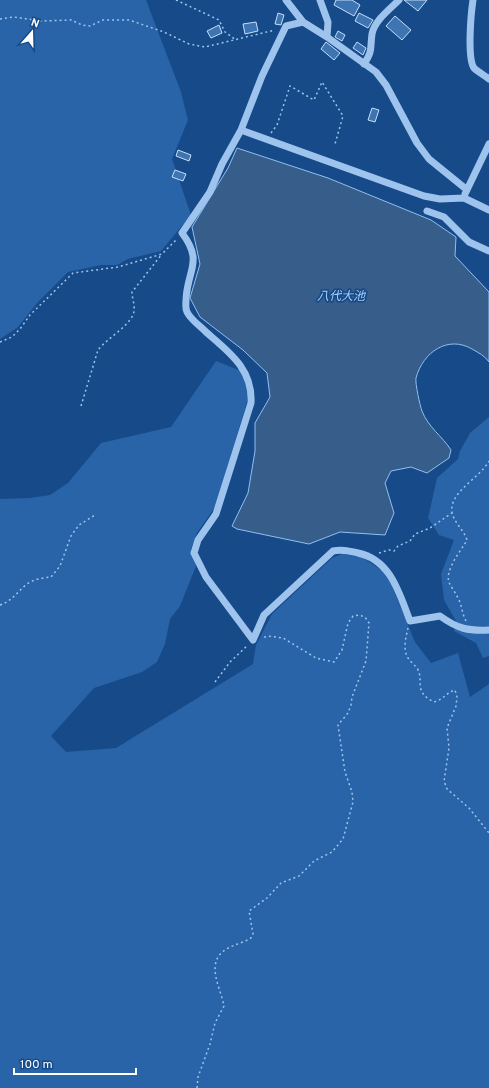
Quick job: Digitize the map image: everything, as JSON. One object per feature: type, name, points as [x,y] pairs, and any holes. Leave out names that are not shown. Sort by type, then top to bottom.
[{"type":"street","points":[[286,0],[303,22],[328,37],[376,72],[386,85],[417,142],[429,159],[466,189]]},
{"type":"street","points":[[320,0],[328,22],[328,37]]},
{"type":"street","points":[[473,0],[470,41],[472,63],[475,69],[489,79]]},
{"type":"street","points":[[364,64],[370,55],[372,34],[376,24],[395,1]]},
{"type":"street","points":[[303,22],[286,26],[262,76],[241,130],[222,164],[210,192],[182,233],[189,242],[194,260],[186,296],[186,310],[193,320],[240,364],[248,376],[252,394],[251,403],[216,514],[198,540],[194,553],[206,576],[253,640],[264,615],[333,551],[343,549],[369,556],[381,564],[393,578],[410,621],[440,616],[453,626],[470,631],[489,630]]},
{"type":"street","points":[[241,130],[424,196],[440,199],[464,198],[489,210]]},
{"type":"street","points":[[464,198],[466,189],[475,176],[489,144]]},
{"type":"street","points":[[427,212],[444,217],[468,242],[489,250]]},
{"type":"path","points":[[176,0],[219,20],[225,32],[236,40]]},
{"type":"path","points":[[0,19],[14,17],[41,21],[71,20],[82,25],[90,26],[103,20],[129,20],[164,32],[189,44],[205,47],[286,26]]},
{"type":"path","points":[[267,139],[276,125],[290,86],[314,100],[322,82],[343,116],[335,144]]},
{"type":"path","points":[[81,406],[98,350],[103,343],[132,319],[134,311],[132,292],[162,254],[182,233]]},
{"type":"path","points":[[0,342],[12,337],[30,316],[73,274],[118,267],[162,254]]},
{"type":"path","points":[[470,631],[461,610],[459,599],[451,588],[448,579],[450,567],[466,540],[464,533],[452,513],[452,505],[455,496],[480,474],[489,461]]},
{"type":"path","points":[[369,556],[389,550],[394,551],[398,546],[410,541],[415,534],[430,528],[452,513]]},
{"type":"path","points":[[0,606],[10,602],[28,583],[40,578],[51,577],[60,566],[71,536],[79,525],[95,515]]},
{"type":"path","points":[[197,1088],[198,1077],[210,1044],[215,1023],[224,1006],[216,978],[217,957],[223,950],[251,938],[252,934],[249,911],[252,908],[267,898],[281,883],[299,876],[314,861],[332,852],[343,839],[353,802],[352,792],[345,772],[338,725],[348,713],[352,697],[366,661],[369,623],[365,617],[359,615],[353,616],[348,623],[342,650],[334,662],[316,658],[284,638],[268,636],[253,640],[230,662],[215,682]]},
{"type":"path","points":[[410,621],[405,644],[406,655],[417,669],[419,686],[423,694],[434,702],[442,700],[455,690],[457,697],[456,706],[447,728],[449,748],[444,781],[447,789],[469,808],[489,833]]},
{"type":"shaded area","points":[[0,0],[146,0],[181,92],[188,120],[172,159],[191,215],[161,251],[128,259],[117,265],[101,265],[68,272],[39,301],[17,328],[0,339]]},
{"type":"shaded area","points":[[216,361],[241,371],[249,388],[247,402],[215,507],[197,533],[191,549],[196,566],[180,606],[170,619],[165,644],[157,662],[142,672],[94,688],[51,736],[66,752],[116,748],[253,664],[256,645],[272,614],[332,558],[342,554],[362,557],[387,574],[415,642],[431,663],[458,653],[470,697],[489,684],[489,1088],[0,1088],[0,499],[30,498],[50,495],[68,483],[101,443],[171,427]]},
{"type":"shaded area","points":[[489,417],[489,656],[483,658],[476,643],[454,631],[456,621],[444,600],[441,574],[454,540],[439,535],[428,518],[437,478],[458,459],[460,451],[470,433]]},
{"type":"water","name":"八代大池","points":[[237,148],[328,178],[431,220],[456,237],[455,256],[489,292],[489,362],[484,356],[472,349],[463,345],[454,344],[438,348],[430,354],[419,369],[416,381],[422,411],[431,427],[451,450],[449,458],[427,473],[411,467],[391,471],[385,483],[394,513],[385,535],[340,532],[309,544],[237,529],[232,526],[248,493],[255,451],[255,423],[270,397],[267,373],[243,350],[200,317],[190,298],[200,264],[192,227],[228,168]]},
{"type":"building","points":[[336,0],[352,0],[360,5],[354,16],[334,5]]},
{"type":"building","points":[[404,0],[427,0],[418,11]]},
{"type":"building","points":[[278,13],[284,15],[281,25],[275,24]]},
{"type":"building","points":[[359,13],[373,20],[368,28],[355,21]]},
{"type":"building","points":[[395,16],[411,30],[402,40],[386,26]]},
{"type":"building","points":[[256,22],[258,31],[245,34],[243,24]]},
{"type":"building","points":[[219,25],[222,33],[211,38],[207,31]]},
{"type":"building","points":[[338,31],[345,35],[342,41],[335,37]]},
{"type":"building","points":[[326,42],[340,53],[334,60],[321,49]]},
{"type":"building","points":[[357,42],[366,48],[363,55],[353,48]]},
{"type":"building","points":[[372,108],[379,110],[375,122],[368,120]]},
{"type":"building","points":[[178,150],[191,155],[189,161],[176,156]]},
{"type":"building","points":[[175,170],[186,174],[183,181],[172,177]]}]
